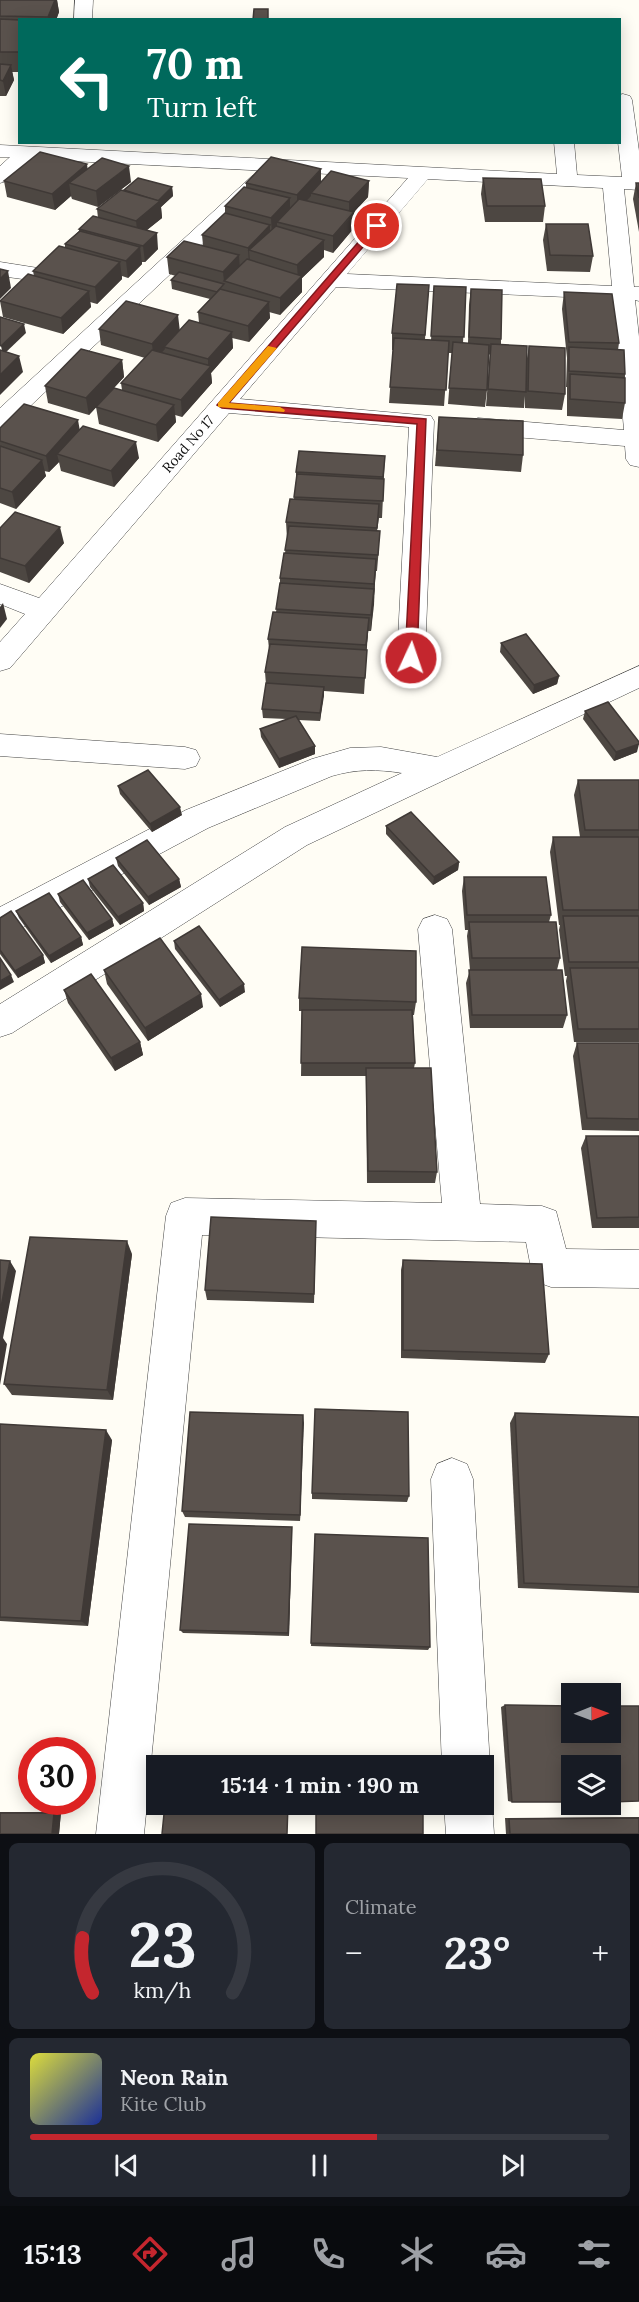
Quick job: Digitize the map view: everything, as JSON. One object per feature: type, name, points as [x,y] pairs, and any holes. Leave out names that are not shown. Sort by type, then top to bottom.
[{"type":"street","points":[[83,18],[84,0]]},
{"type":"street","points":[[222,405],[442,423],[638,446],[623,100]]},
{"type":"street","points":[[564,144],[568,180]]},
{"type":"street","points":[[0,151],[80,149],[275,165],[628,183]]},
{"type":"street","points":[[0,177],[27,152]]},
{"type":"street","points":[[0,421],[275,165]]},
{"type":"street","name":"Road No 17","points":[[0,662],[423,172]]},
{"type":"street","points":[[0,269],[30,273]]},
{"type":"street","points":[[332,280],[631,293]]},
{"type":"street","points":[[411,658],[442,423]]},
{"type":"street","points":[[0,593],[45,611]]},
{"type":"street","points":[[0,1022],[296,836],[639,676]]},
{"type":"street","points":[[0,745],[185,758]]},
{"type":"street","points":[[0,923],[197,819],[323,767],[350,759],[381,758],[440,769]]},
{"type":"street","points":[[435,929],[463,1222]]},
{"type":"street","points":[[120,1834],[185,1216],[542,1224],[551,1268],[639,1269]]},
{"type":"street","points":[[452,1479],[465,1755]]},
{"type":"street","points":[[469,1815],[470,1834]]},
{"type":"building","points":[[0,0],[55,0],[48,17],[0,16]]},
{"type":"building","points":[[254,9],[268,9],[268,18],[253,18]]},
{"type":"building","points":[[0,19],[18,20],[18,52],[0,52]]},
{"type":"building","points":[[0,64],[11,65],[3,81],[0,80]]},
{"type":"building","points":[[40,152],[87,164],[52,194],[4,181]]},
{"type":"building","points":[[271,157],[321,169],[297,195],[246,183]]},
{"type":"building","points":[[102,158],[129,166],[96,191],[69,183]]},
{"type":"building","points":[[331,171],[369,181],[349,202],[311,193]]},
{"type":"building","points":[[138,178],[172,187],[158,201],[124,190]]},
{"type":"building","points":[[483,178],[541,179],[545,206],[487,206]]},
{"type":"building","points":[[244,187],[290,198],[271,218],[225,206]]},
{"type":"building","points":[[121,190],[160,201],[136,221],[97,209]]},
{"type":"building","points":[[299,199],[354,212],[333,236],[277,222]]},
{"type":"building","points":[[225,213],[270,225],[248,248],[202,235]]},
{"type":"building","points":[[93,216],[157,233],[143,246],[79,229]]},
{"type":"building","points":[[546,224],[588,224],[593,256],[550,255]]},
{"type":"building","points":[[276,226],[324,240],[297,265],[249,250]]},
{"type":"building","points":[[80,231],[140,247],[126,261],[65,244]]},
{"type":"building","points":[[184,241],[239,255],[223,272],[167,257]]},
{"type":"building","points":[[59,246],[120,262],[95,287],[33,271]]},
{"type":"building","points":[[247,259],[302,276],[280,298],[224,281]]},
{"type":"building","points":[[0,269],[8,271],[0,279]]},
{"type":"building","points":[[179,272],[224,284],[217,292],[171,280]]},
{"type":"building","points":[[28,274],[89,291],[61,318],[0,301]]},
{"type":"building","points":[[397,284],[429,285],[425,335],[392,333]]},
{"type":"building","points":[[434,286],[466,287],[464,337],[431,336]]},
{"type":"building","points":[[220,289],[269,302],[248,326],[198,312]]},
{"type":"building","points":[[471,289],[502,290],[501,339],[469,337]]},
{"type":"building","points":[[564,292],[612,294],[619,343],[569,342]]},
{"type":"building","points":[[126,301],[178,315],[152,344],[99,329]]},
{"type":"building","points":[[0,317],[24,324],[1,346],[0,345]]},
{"type":"building","points":[[189,320],[232,332],[208,359],[164,347]]},
{"type":"building","points":[[394,338],[449,341],[446,390],[390,387]]},
{"type":"building","points":[[453,342],[489,345],[487,390],[449,388]]},
{"type":"building","points":[[491,344],[527,346],[526,392],[488,389]]},
{"type":"building","points":[[529,346],[565,348],[565,394],[528,391]]},
{"type":"building","points":[[569,347],[624,350],[625,374],[569,371]]},
{"type":"building","points":[[81,349],[122,360],[86,398],[45,386]]},
{"type":"building","points":[[0,350],[19,356],[0,375]]},
{"type":"building","points":[[152,350],[211,366],[181,400],[121,383]]},
{"type":"building","points":[[570,374],[625,378],[625,403],[570,399]]},
{"type":"building","points":[[114,388],[174,405],[156,425],[96,407]]},
{"type":"building","points":[[24,404],[78,420],[46,456],[0,441],[0,428]]},
{"type":"building","points":[[439,417],[523,421],[523,455],[437,450]]},
{"type":"building","points":[[83,426],[136,442],[111,471],[57,454]]},
{"type":"building","points":[[0,446],[42,460],[12,492],[0,488]]},
{"type":"building","points":[[299,451],[385,456],[383,477],[296,472]]},
{"type":"building","points":[[297,474],[384,479],[383,501],[294,497]]},
{"type":"building","points":[[290,499],[379,504],[377,528],[286,522]]},
{"type":"building","points":[[15,512],[60,527],[25,566],[0,558],[0,528]]},
{"type":"building","points":[[289,526],[380,531],[378,555],[285,550]]},
{"type":"building","points":[[284,553],[376,559],[374,584],[280,578]]},
{"type":"building","points":[[280,583],[374,589],[371,615],[276,609]]},
{"type":"building","points":[[273,612],[369,618],[366,645],[268,639]]},
{"type":"building","points":[[526,634],[559,676],[534,685],[501,643]]},
{"type":"building","points":[[270,644],[367,650],[365,678],[265,672]]},
{"type":"building","points":[[266,683],[324,687],[320,713],[262,709]]},
{"type":"building","points":[[608,702],[639,744],[616,752],[585,711]]},
{"type":"building","points":[[296,716],[315,746],[279,759],[260,729]]},
{"type":"building","points":[[148,770],[180,807],[150,824],[118,786]]},
{"type":"building","points":[[578,780],[639,780],[639,830],[585,830]]},
{"type":"building","points":[[411,812],[459,862],[434,877],[386,826]]},
{"type":"building","points":[[553,837],[639,837],[639,910],[563,910]]},
{"type":"building","points":[[147,840],[179,879],[148,897],[116,858]]},
{"type":"building","points":[[113,865],[143,903],[118,917],[88,879]]},
{"type":"building","points":[[464,877],[546,877],[551,915],[467,915]]},
{"type":"building","points":[[83,880],[112,919],[87,933],[58,894]]},
{"type":"building","points":[[49,893],[81,937],[49,956],[16,911]]},
{"type":"building","points":[[11,911],[43,955],[15,971],[0,950],[0,918]]},
{"type":"building","points":[[563,916],[639,916],[639,962],[569,962]]},
{"type":"building","points":[[469,922],[556,922],[560,958],[472,958]]},
{"type":"building","points":[[199,926],[244,984],[219,1000],[174,941]]},
{"type":"building","points":[[160,938],[201,994],[145,1028],[104,970]]},
{"type":"building","points":[[302,947],[416,951],[416,1002],[299,998]]},
{"type":"building","points":[[0,958],[11,975],[0,981]]},
{"type":"building","points":[[570,968],[639,968],[639,1029],[578,1029]]},
{"type":"building","points":[[469,970],[562,970],[567,1015],[472,1015]]},
{"type":"building","points":[[91,974],[140,1042],[111,1058],[64,990]]},
{"type":"building","points":[[302,1010],[412,1010],[415,1063],[301,1063]]},
{"type":"building","points":[[577,1043],[639,1043],[639,1119],[587,1118]]},
{"type":"building","points":[[366,1068],[431,1068],[437,1172],[368,1171]]},
{"type":"building","points":[[586,1136],[639,1136],[639,1217],[597,1218]]},
{"type":"building","points":[[211,1217],[316,1221],[314,1294],[205,1290]]},
{"type":"building","points":[[30,1237],[127,1241],[107,1390],[4,1384]]},
{"type":"building","points":[[0,1260],[10,1261],[0,1312]]},
{"type":"building","points":[[403,1260],[542,1264],[549,1354],[403,1350]]},
{"type":"building","points":[[315,1409],[408,1412],[409,1496],[312,1493]]},
{"type":"building","points":[[190,1412],[303,1415],[300,1515],[182,1511]]},
{"type":"building","points":[[515,1413],[639,1417],[639,1587],[524,1583]]},
{"type":"building","points":[[0,1424],[106,1430],[81,1621],[0,1617]]},
{"type":"building","points":[[189,1524],[292,1527],[288,1633],[180,1630]]},
{"type":"building","points":[[315,1534],[428,1538],[430,1647],[311,1643]]},
{"type":"building","points":[[505,1705],[561,1706],[561,1743],[621,1743],[621,1706],[639,1706],[639,1801],[621,1802],[621,1755],[561,1755],[561,1802],[512,1802]]},
{"type":"building","points":[[0,1813],[54,1815],[52,1834],[0,1834]]},
{"type":"building","points":[[164,1815],[288,1815],[287,1834],[162,1834]]},
{"type":"building","points":[[316,1815],[423,1815],[423,1834],[316,1834]]},
{"type":"building","points":[[639,1818],[639,1834],[510,1834],[509,1819]]},
{"type":"slow traffic","points":[[272,348],[222,405],[280,410]]},
{"type":"route","points":[[377,226],[222,405],[422,421],[411,658]]}]
